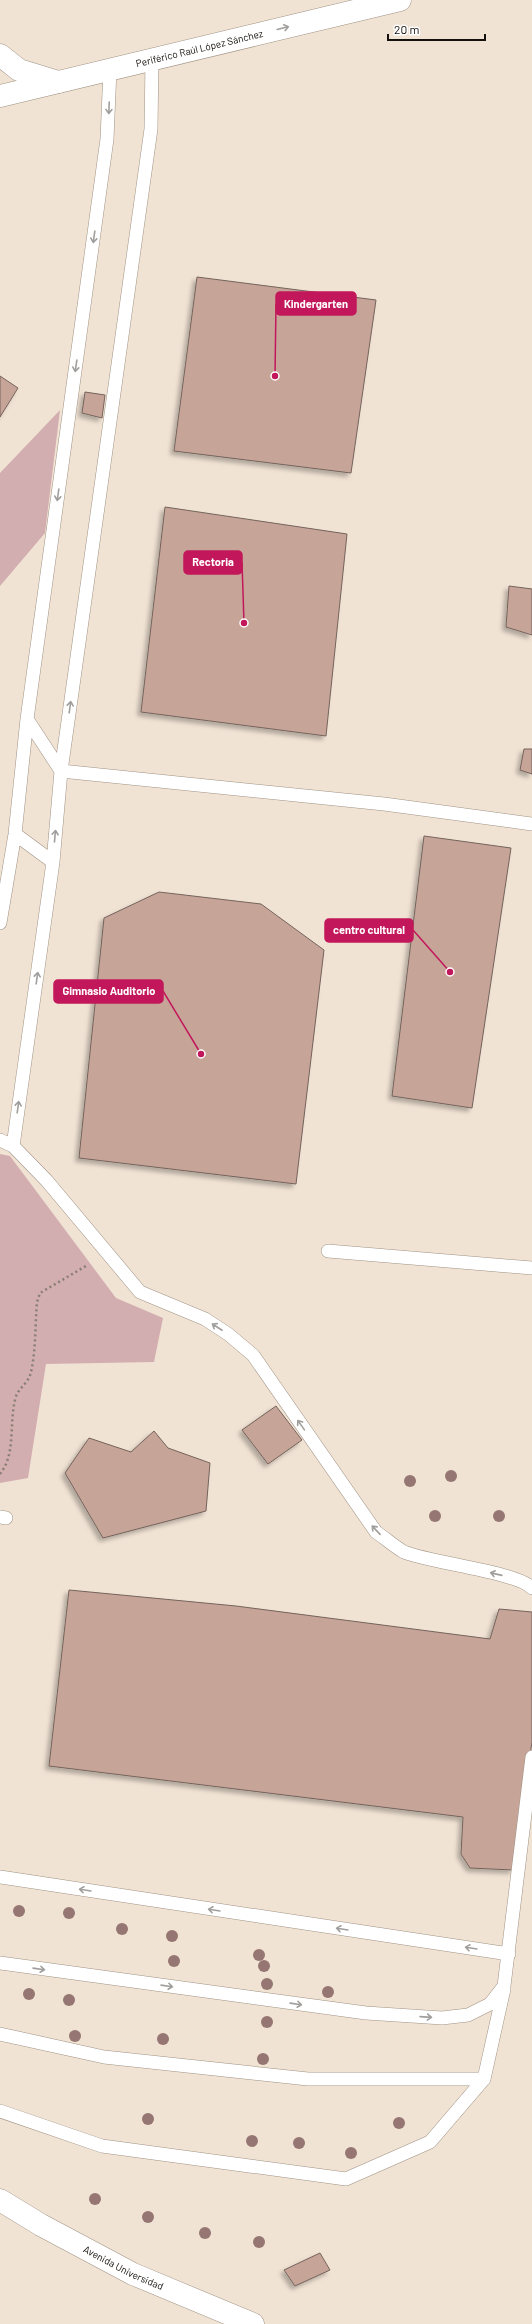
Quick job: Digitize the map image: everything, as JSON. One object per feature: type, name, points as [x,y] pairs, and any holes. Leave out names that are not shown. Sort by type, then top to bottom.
[{"type":"main road","name":"Periférico Raúl López Sánchez","points":[[0,96],[400,0]]},
{"type":"main road","points":[[0,55],[19,70],[58,82]]},
{"type":"main road","name":"Avenida Universidad","points":[[0,2200],[41,2225],[133,2274],[253,2324]]},
{"type":"lane","points":[[13,1146],[53,862],[61,771],[151,129],[152,60]]},
{"type":"lane","points":[[0,923],[15,834],[27,719],[107,140],[110,69]]},
{"type":"lane","points":[[27,719],[61,771]]},
{"type":"lane","points":[[61,771],[384,804],[532,824]]},
{"type":"lane","points":[[15,834],[53,862]]},
{"type":"lane","points":[[0,1140],[13,1146],[47,1181],[140,1292],[205,1319],[228,1334],[253,1356],[376,1532],[403,1551],[428,1559],[509,1578],[532,1588]]},
{"type":"lane","points":[[328,1251],[532,1268]]},
{"type":"lane","points":[[0,2111],[102,2146],[346,2178],[430,2142],[484,2079],[504,1986],[509,1954],[532,1757]]},
{"type":"lane","points":[[0,1877],[509,1954]]},
{"type":"lane","points":[[0,1963],[366,2013],[442,2018],[468,2015],[490,2004],[504,1986]]},
{"type":"lane","points":[[0,2034],[104,2057],[308,2079],[484,2079]]},
{"type":"path","points":[[0,1474],[6,1466],[10,1450],[14,1400],[18,1390],[26,1385],[31,1373],[37,1302],[40,1294],[107,1252]]},
{"type":"shaded area","points":[[60,410],[45,533],[0,586],[0,473]]},
{"type":"shaded area","points":[[0,1154],[10,1156],[116,1298],[163,1318],[154,1362],[46,1364],[28,1478],[0,1483]]},
{"type":"building","points":[[197,277],[376,300],[351,473],[174,451]]},
{"type":"building","points":[[0,376],[18,388],[0,417]]},
{"type":"building","points":[[85,392],[105,395],[102,418],[82,413]]},
{"type":"building","points":[[165,507],[347,534],[326,736],[141,712]]},
{"type":"building","points":[[509,586],[532,589],[532,635],[506,627]]},
{"type":"building","points":[[524,749],[532,749],[532,774],[520,770]]},
{"type":"building","points":[[424,836],[511,848],[472,1108],[392,1096]]},
{"type":"building","points":[[159,892],[261,904],[324,950],[296,1184],[79,1158],[104,918]]},
{"type":"building","points":[[276,1406],[302,1440],[268,1464],[242,1430]]},
{"type":"building","points":[[154,1431],[168,1448],[210,1463],[206,1511],[103,1538],[65,1473],[89,1438],[131,1452]]},
{"type":"building","points":[[69,1590],[236,1606],[490,1639],[499,1609],[532,1612],[532,1742],[513,1870],[470,1868],[461,1854],[463,1817],[49,1766]]},
{"type":"building","points":[[320,2253],[330,2270],[295,2286],[284,2270]]},
{"type":"place","name":"Kindergarten","points":[[275,376]]},
{"type":"place","name":"Rectoria","points":[[244,623]]},
{"type":"place","name":"centro cultural","points":[[450,972]]},
{"type":"place","name":"Gimnasio Auditorio","points":[[201,1054]]}]
